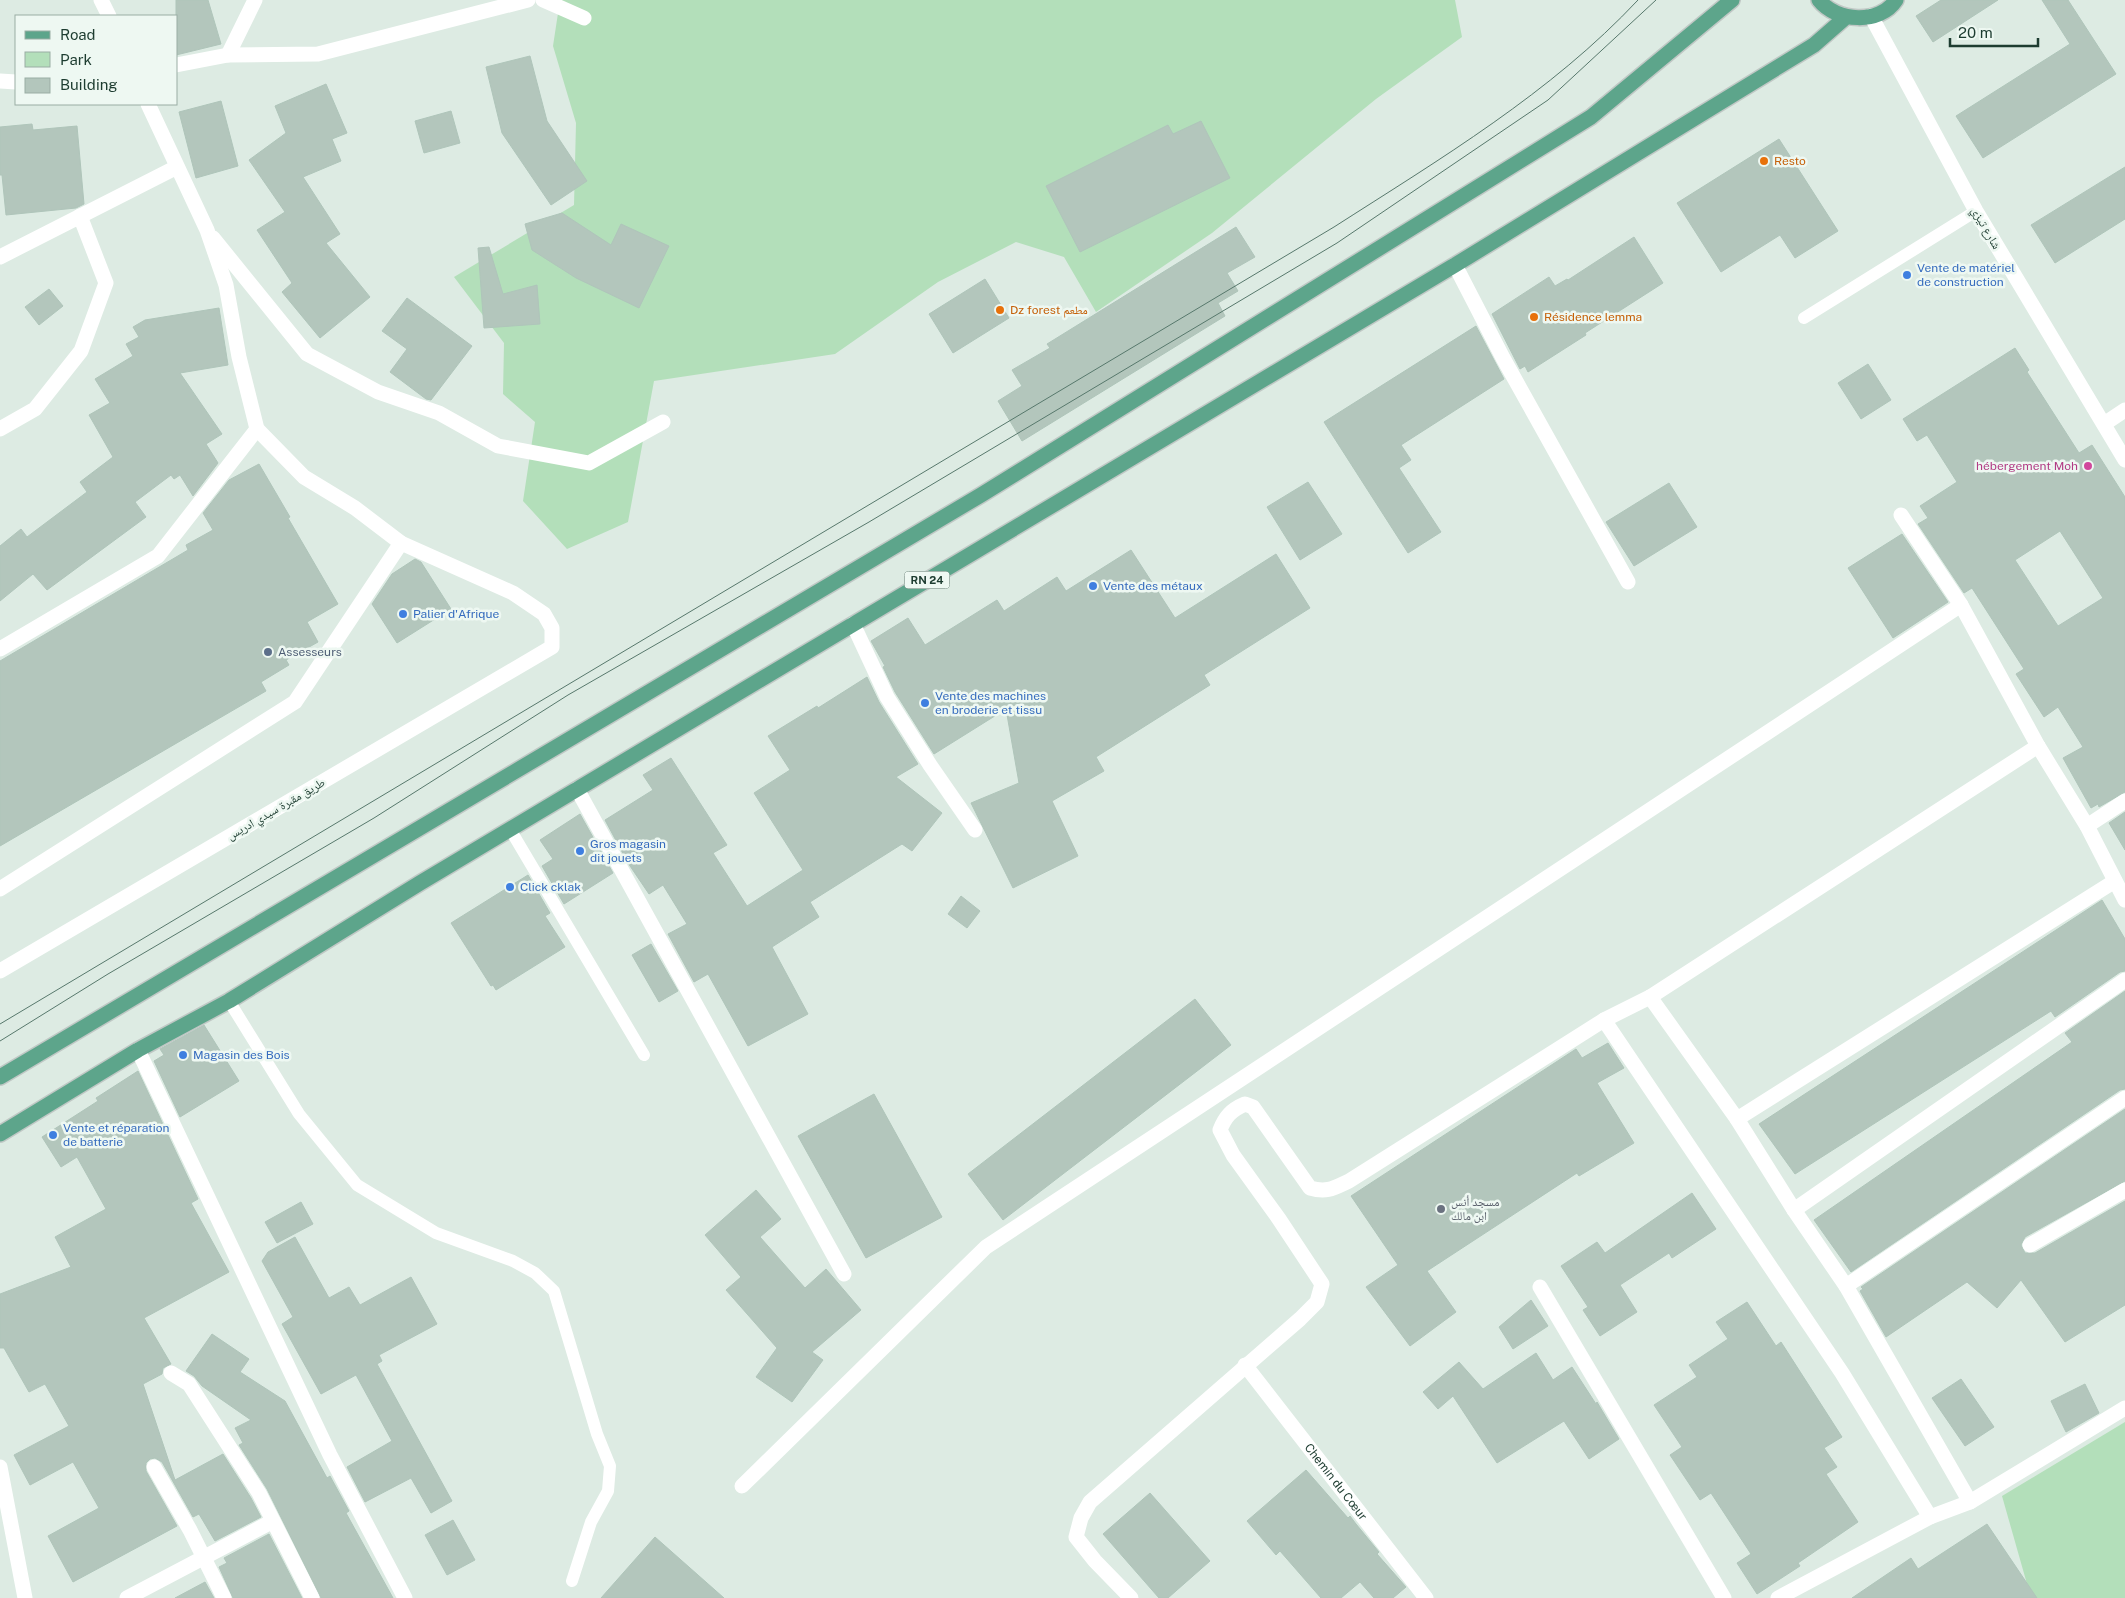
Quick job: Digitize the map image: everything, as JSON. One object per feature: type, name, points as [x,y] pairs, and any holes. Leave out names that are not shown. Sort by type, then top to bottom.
[{"type":"main road","points":[[1712,17],[1724,0]]},
{"type":"main road","points":[[0,1077],[981,494],[1591,117],[1732,0]]},
{"type":"main road","points":[[1819,0],[1833,12],[1855,18],[1872,16],[1884,11],[1896,1]]},
{"type":"main road","name":"RN 24","points":[[0,1134],[138,1050],[228,1001],[510,829],[1454,265],[1807,50],[1833,30],[1846,17]]},
{"type":"street","points":[[101,0],[108,15]]},
{"type":"street","points":[[228,54],[255,0]]},
{"type":"street","points":[[178,64],[228,54],[318,54],[528,0]]},
{"type":"street","points":[[543,0],[584,18]]},
{"type":"street","name":"شارع تيزي","points":[[1872,16],[1976,211],[2125,460]]},
{"type":"street","points":[[0,81],[15,82]]},
{"type":"street","points":[[0,889],[295,702],[401,543],[355,508],[304,477],[257,429],[226,285],[207,230],[148,105]]},
{"type":"street","points":[[0,257],[177,167]]},
{"type":"street","points":[[0,429],[35,409],[81,350],[88,334],[106,283],[80,216]]},
{"type":"street","points":[[207,230],[307,354],[378,392],[439,413],[498,446],[589,463],[662,422]]},
{"type":"street","points":[[1454,265],[1503,358],[1628,582]]},
{"type":"street","points":[[2104,424],[2125,410]]},
{"type":"street","points":[[0,649],[158,556],[257,429]]},
{"type":"street","points":[[1901,515],[1960,605],[2038,746],[2086,826],[2125,900]]},
{"type":"street","name":"طريق مقبرة سيدي ادريس","points":[[0,971],[552,647],[552,628],[544,614],[513,593],[401,543]]},
{"type":"street","points":[[742,1486],[986,1247],[1960,605]]},
{"type":"street","points":[[853,624],[887,697],[930,765],[975,830]]},
{"type":"street","points":[[1131,1598],[1095,1561],[1076,1537],[1081,1518],[1090,1502],[1311,1308],[1317,1302],[1322,1284],[1279,1219],[1233,1156],[1220,1130],[1224,1118],[1245,1104],[1253,1107],[1310,1188],[1321,1191],[1332,1189],[1349,1181],[1604,1020],[1650,997],[2038,746]]},
{"type":"street","points":[[577,789],[844,1274]]},
{"type":"street","points":[[2086,826],[2125,801]]},
{"type":"street","points":[[1737,1120],[2115,881]]},
{"type":"street","points":[[1794,1210],[2125,980]]},
{"type":"street","points":[[1650,997],[1737,1120],[1794,1210],[1846,1286],[1970,1502]]},
{"type":"street","points":[[1604,1020],[1842,1373],[1930,1517]]},
{"type":"street","points":[[138,1050],[330,1455],[405,1598]]},
{"type":"street","points":[[1846,1286],[2125,1098]]},
{"type":"street","points":[[2030,1245],[2125,1190]]},
{"type":"street","points":[[1540,1287],[1724,1598]]},
{"type":"street","name":"Chemin du Cœur","points":[[1245,1365],[1426,1598]]},
{"type":"street","points":[[172,1373],[189,1384],[259,1493],[312,1598]]},
{"type":"street","points":[[1778,1598],[1930,1517],[1970,1502],[2125,1408]]},
{"type":"street","points":[[154,1467],[190,1530],[224,1598]]},
{"type":"street","points":[[0,1468],[25,1598]]},
{"type":"street","points":[[127,1598],[273,1521]]},
{"type":"lane","points":[[1804,318],[1976,211]]},
{"type":"lane","points":[[510,829],[644,1055]]},
{"type":"lane","points":[[228,1001],[298,1114],[357,1185],[436,1233],[513,1261],[535,1273],[554,1291],[596,1434],[610,1466],[608,1491],[591,1522],[572,1582]]},
{"type":"green space","points":[[560,0],[1455,0],[1462,37],[1376,99],[1212,233],[1096,312],[1064,257],[1016,242],[938,282],[835,354],[654,381],[628,522],[567,549],[523,501],[535,422],[503,394],[504,343],[454,277],[574,205],[576,123],[553,46]]},
{"type":"green space","points":[[2125,1422],[2125,1598],[2031,1598],[2002,1496]]},
{"type":"building","points":[[176,0],[208,0],[221,44],[178,55],[178,15],[176,15]]},
{"type":"building","points":[[1941,0],[1998,0],[1933,42],[1916,16]]},
{"type":"building","points":[[2042,0],[2068,0],[2116,74],[1983,158],[1956,116],[2070,44]]},
{"type":"building","points":[[530,56],[547,121],[587,181],[551,205],[502,133],[486,67]]},
{"type":"building","points":[[326,84],[347,133],[332,139],[341,161],[303,177],[340,234],[326,243],[370,297],[320,338],[282,292],[292,283],[257,230],[285,212],[249,160],[286,133],[275,106]]},
{"type":"building","points":[[221,101],[238,166],[196,178],[179,112]]},
{"type":"building","points":[[451,111],[460,143],[424,153],[415,121]]},
{"type":"building","points":[[1201,121],[1230,178],[1080,252],[1046,186],[1168,125],[1173,134]]},
{"type":"building","points":[[32,124],[33,130],[77,126],[84,204],[76,208],[6,215],[2,175],[0,175],[0,127]]},
{"type":"building","points":[[1779,139],[1838,231],[1795,258],[1780,235],[1721,272],[1677,203]]},
{"type":"building","points":[[2125,167],[2125,219],[2055,263],[2031,225]]},
{"type":"building","points":[[562,213],[611,245],[621,224],[669,246],[639,308],[576,278],[532,250],[525,224]]},
{"type":"building","points":[[1236,227],[1255,257],[1227,273],[1238,291],[1218,303],[1225,316],[1022,441],[998,401],[1022,386],[1012,370],[1050,348],[1047,344]]},
{"type":"building","points":[[1634,237],[1663,283],[1528,372],[1525,366],[1520,369],[1492,314],[1549,277],[1555,286],[1568,280]]},
{"type":"building","points":[[489,247],[503,294],[537,285],[540,324],[484,328],[478,248]]},
{"type":"building","points":[[985,279],[1009,318],[953,353],[929,314]]},
{"type":"building","points":[[49,289],[63,306],[39,325],[25,307]]},
{"type":"building","points":[[407,298],[472,346],[431,400],[426,399],[390,372],[407,349],[382,331]]},
{"type":"building","points":[[219,308],[228,365],[180,373],[222,434],[206,444],[218,463],[193,496],[180,475],[174,479],[171,475],[135,502],[146,517],[47,590],[33,574],[0,601],[0,546],[21,529],[27,537],[87,492],[80,482],[113,457],[89,415],[110,403],[95,379],[133,356],[126,344],[139,337],[133,327],[145,320]]},
{"type":"building","points":[[1476,326],[1504,379],[1401,445],[1411,460],[1399,468],[1441,532],[1408,553],[1324,422]]},
{"type":"building","points":[[2015,348],[2029,370],[2027,372],[2079,453],[2092,445],[2125,497],[2125,792],[2099,807],[2098,804],[2091,808],[2063,758],[2083,747],[2058,707],[2044,717],[2016,674],[2024,669],[1972,588],[1964,593],[1918,524],[1928,518],[1920,506],[1957,482],[1927,435],[1917,441],[1903,419]],"holes":[[[2060,531],[2103,598],[2058,626],[2015,560]]]},
{"type":"building","points":[[1868,364],[1891,400],[1861,419],[1838,383]]},
{"type":"building","points":[[259,464],[338,604],[307,622],[318,642],[286,660],[289,665],[261,682],[266,691],[0,846],[0,661],[188,550],[186,545],[213,530],[203,513],[229,480]]},
{"type":"building","points":[[1308,482],[1342,534],[1300,560],[1267,507]]},
{"type":"building","points":[[1669,483],[1697,527],[1634,566],[1606,522]]},
{"type":"building","points":[[1902,534],[1948,602],[1893,638],[1848,568]]},
{"type":"building","points":[[1131,550],[1175,618],[1276,554],[1310,608],[1204,675],[1210,685],[1096,757],[1104,771],[1052,801],[1078,856],[1013,888],[971,803],[1019,783],[1006,709],[934,754],[895,692],[883,667],[885,666],[871,641],[908,618],[925,645],[997,600],[1004,611],[1057,577],[1066,591]]},
{"type":"building","points":[[415,559],[421,562],[451,609],[397,643],[372,604],[392,574]]},
{"type":"building","points":[[867,677],[879,702],[918,764],[896,777],[942,813],[912,851],[902,844],[810,902],[819,917],[772,947],[808,1014],[748,1046],[708,974],[694,982],[668,934],[687,924],[663,885],[649,894],[628,863],[605,820],[653,790],[643,775],[671,758],[727,845],[713,853],[747,906],[803,870],[754,793],[790,770],[768,736],[817,706],[818,708]]},
{"type":"building","points":[[2125,812],[2125,850],[2109,823]]},
{"type":"building","points":[[580,814],[613,873],[564,904],[542,866],[553,859],[540,840]]},
{"type":"building","points":[[528,875],[550,913],[545,916],[565,947],[496,990],[493,985],[491,986],[451,923]]},
{"type":"building","points":[[961,896],[980,911],[967,928],[948,914]]},
{"type":"building","points":[[2102,900],[2125,939],[2125,971],[2120,972],[2055,1017],[2051,1011],[1795,1174],[1759,1124]]},
{"type":"building","points":[[651,944],[678,991],[659,1002],[632,955]]},
{"type":"building","points":[[2125,991],[2125,1089],[2120,1090],[1851,1272],[1814,1220],[2072,1042],[2065,1033]]},
{"type":"building","points":[[1195,999],[1231,1045],[1003,1220],[968,1174]]},
{"type":"building","points":[[204,1025],[239,1081],[180,1117],[154,1061],[164,1055],[160,1049]]},
{"type":"building","points":[[1608,1043],[1624,1068],[1597,1083],[1634,1143],[1579,1176],[1577,1173],[1427,1271],[1456,1312],[1410,1346],[1366,1287],[1398,1265],[1351,1196],[1576,1049],[1582,1058]]},
{"type":"building","points":[[138,1071],[198,1199],[191,1203],[229,1272],[144,1318],[171,1364],[163,1368],[162,1374],[143,1384],[175,1480],[223,1454],[261,1517],[215,1541],[199,1514],[193,1517],[162,1462],[155,1458],[150,1459],[146,1463],[146,1471],[177,1526],[73,1582],[48,1536],[99,1508],[73,1462],[30,1485],[14,1455],[69,1426],[45,1384],[29,1392],[4,1348],[0,1348],[0,1294],[71,1267],[55,1237],[106,1209],[77,1157],[61,1167],[42,1137],[98,1101],[96,1098]]},
{"type":"building","points":[[874,1094],[942,1217],[866,1258],[798,1136]]},
{"type":"building","points":[[2125,1109],[2125,1181],[2025,1237],[2021,1245],[2025,1253],[2035,1253],[2125,1201],[2125,1305],[2065,1342],[2021,1280],[1997,1308],[1967,1282],[1886,1337],[1860,1291],[1863,1289],[1861,1287]]},
{"type":"building","points":[[756,1190],[781,1219],[760,1237],[805,1288],[826,1269],[861,1310],[812,1352],[823,1360],[792,1402],[756,1377],[777,1348],[726,1290],[741,1277],[705,1235]]},
{"type":"building","points":[[1692,1193],[1716,1229],[1672,1258],[1669,1253],[1620,1285],[1637,1312],[1600,1336],[1583,1310],[1588,1307],[1561,1266],[1597,1242],[1605,1253]]},
{"type":"building","points":[[301,1202],[313,1224],[277,1243],[265,1222]]},
{"type":"building","points":[[295,1237],[329,1298],[349,1287],[360,1305],[411,1277],[437,1324],[379,1355],[382,1361],[377,1364],[452,1501],[431,1513],[411,1478],[365,1502],[347,1467],[392,1441],[356,1375],[321,1394],[282,1324],[293,1317],[262,1261],[268,1252]]},
{"type":"building","points":[[1531,1300],[1548,1326],[1513,1349],[1499,1327]]},
{"type":"building","points":[[1747,1302],[1776,1346],[1781,1342],[1842,1437],[1824,1448],[1837,1467],[1826,1474],[1858,1522],[1798,1563],[1800,1566],[1757,1594],[1737,1563],[1751,1554],[1711,1493],[1700,1500],[1670,1455],[1682,1447],[1654,1405],[1697,1377],[1689,1365],[1728,1339],[1716,1322]]},
{"type":"building","points":[[212,1334],[249,1359],[240,1372],[285,1401],[327,1478],[330,1476],[349,1511],[346,1513],[393,1598],[321,1598],[267,1489],[239,1445],[243,1443],[235,1428],[251,1420],[202,1386],[194,1376],[186,1371]]},
{"type":"building","points":[[1536,1353],[1553,1380],[1572,1367],[1596,1404],[1597,1402],[1619,1439],[1589,1459],[1564,1421],[1497,1463],[1453,1396],[1438,1409],[1423,1392],[1459,1362],[1483,1389]]},
{"type":"building","points":[[1961,1379],[1994,1427],[1965,1446],[1932,1398]]},
{"type":"building","points":[[2085,1384],[2099,1413],[2066,1432],[2051,1401]]},
{"type":"building","points":[[1306,1470],[1348,1518],[1350,1516],[1379,1552],[1377,1554],[1406,1587],[1393,1598],[1374,1598],[1360,1582],[1341,1598],[1321,1598],[1280,1551],[1276,1555],[1247,1521]]},
{"type":"building","points":[[1150,1493],[1210,1561],[1168,1598],[1159,1598],[1103,1534]]},
{"type":"building","points":[[453,1520],[475,1560],[447,1575],[425,1535]]},
{"type":"building","points":[[1987,1524],[2037,1598],[1852,1598],[1911,1558],[1918,1569]]},
{"type":"building","points":[[269,1534],[302,1598],[233,1598],[219,1567],[227,1563],[224,1558]]},
{"type":"building","points":[[655,1537],[724,1598],[601,1598]]},
{"type":"building","points":[[205,1582],[214,1598],[175,1598]]},
{"type":"tram line","points":[[0,1024],[1334,227],[1454,150],[1532,95],[1604,34],[1638,0]]},
{"type":"tram line","points":[[0,1041],[108,974],[374,818],[568,695],[869,522],[1337,243],[1548,100],[1656,0]]},
{"type":"place","name":"Resto","points":[[1764,161]]},
{"type":"place","name":"Vente de matériel de construction","points":[[1907,275]]},
{"type":"place","name":"Dz forest مطعم","points":[[1000,310]]},
{"type":"place","name":"Résidence lemma","points":[[1534,317]]},
{"type":"place","name":"hébergement Moh","points":[[2088,466]]},
{"type":"place","name":"Vente des métaux","points":[[1093,586]]},
{"type":"place","name":"Palier d'Afrique","points":[[403,614]]},
{"type":"place","name":"Assesseurs","points":[[268,652]]},
{"type":"place","name":"Vente des machines en broderie et tissu","points":[[925,703]]},
{"type":"place","name":"Gros magasin dit jouets","points":[[580,851]]},
{"type":"place","name":"Click cklak","points":[[510,887]]},
{"type":"place","name":"Magasin des Bois","points":[[183,1055]]},
{"type":"place","name":"Vente et réparation de batterie","points":[[53,1135]]},
{"type":"place","name":"مسجد أنس ابن مالك","points":[[1441,1209]]}]
